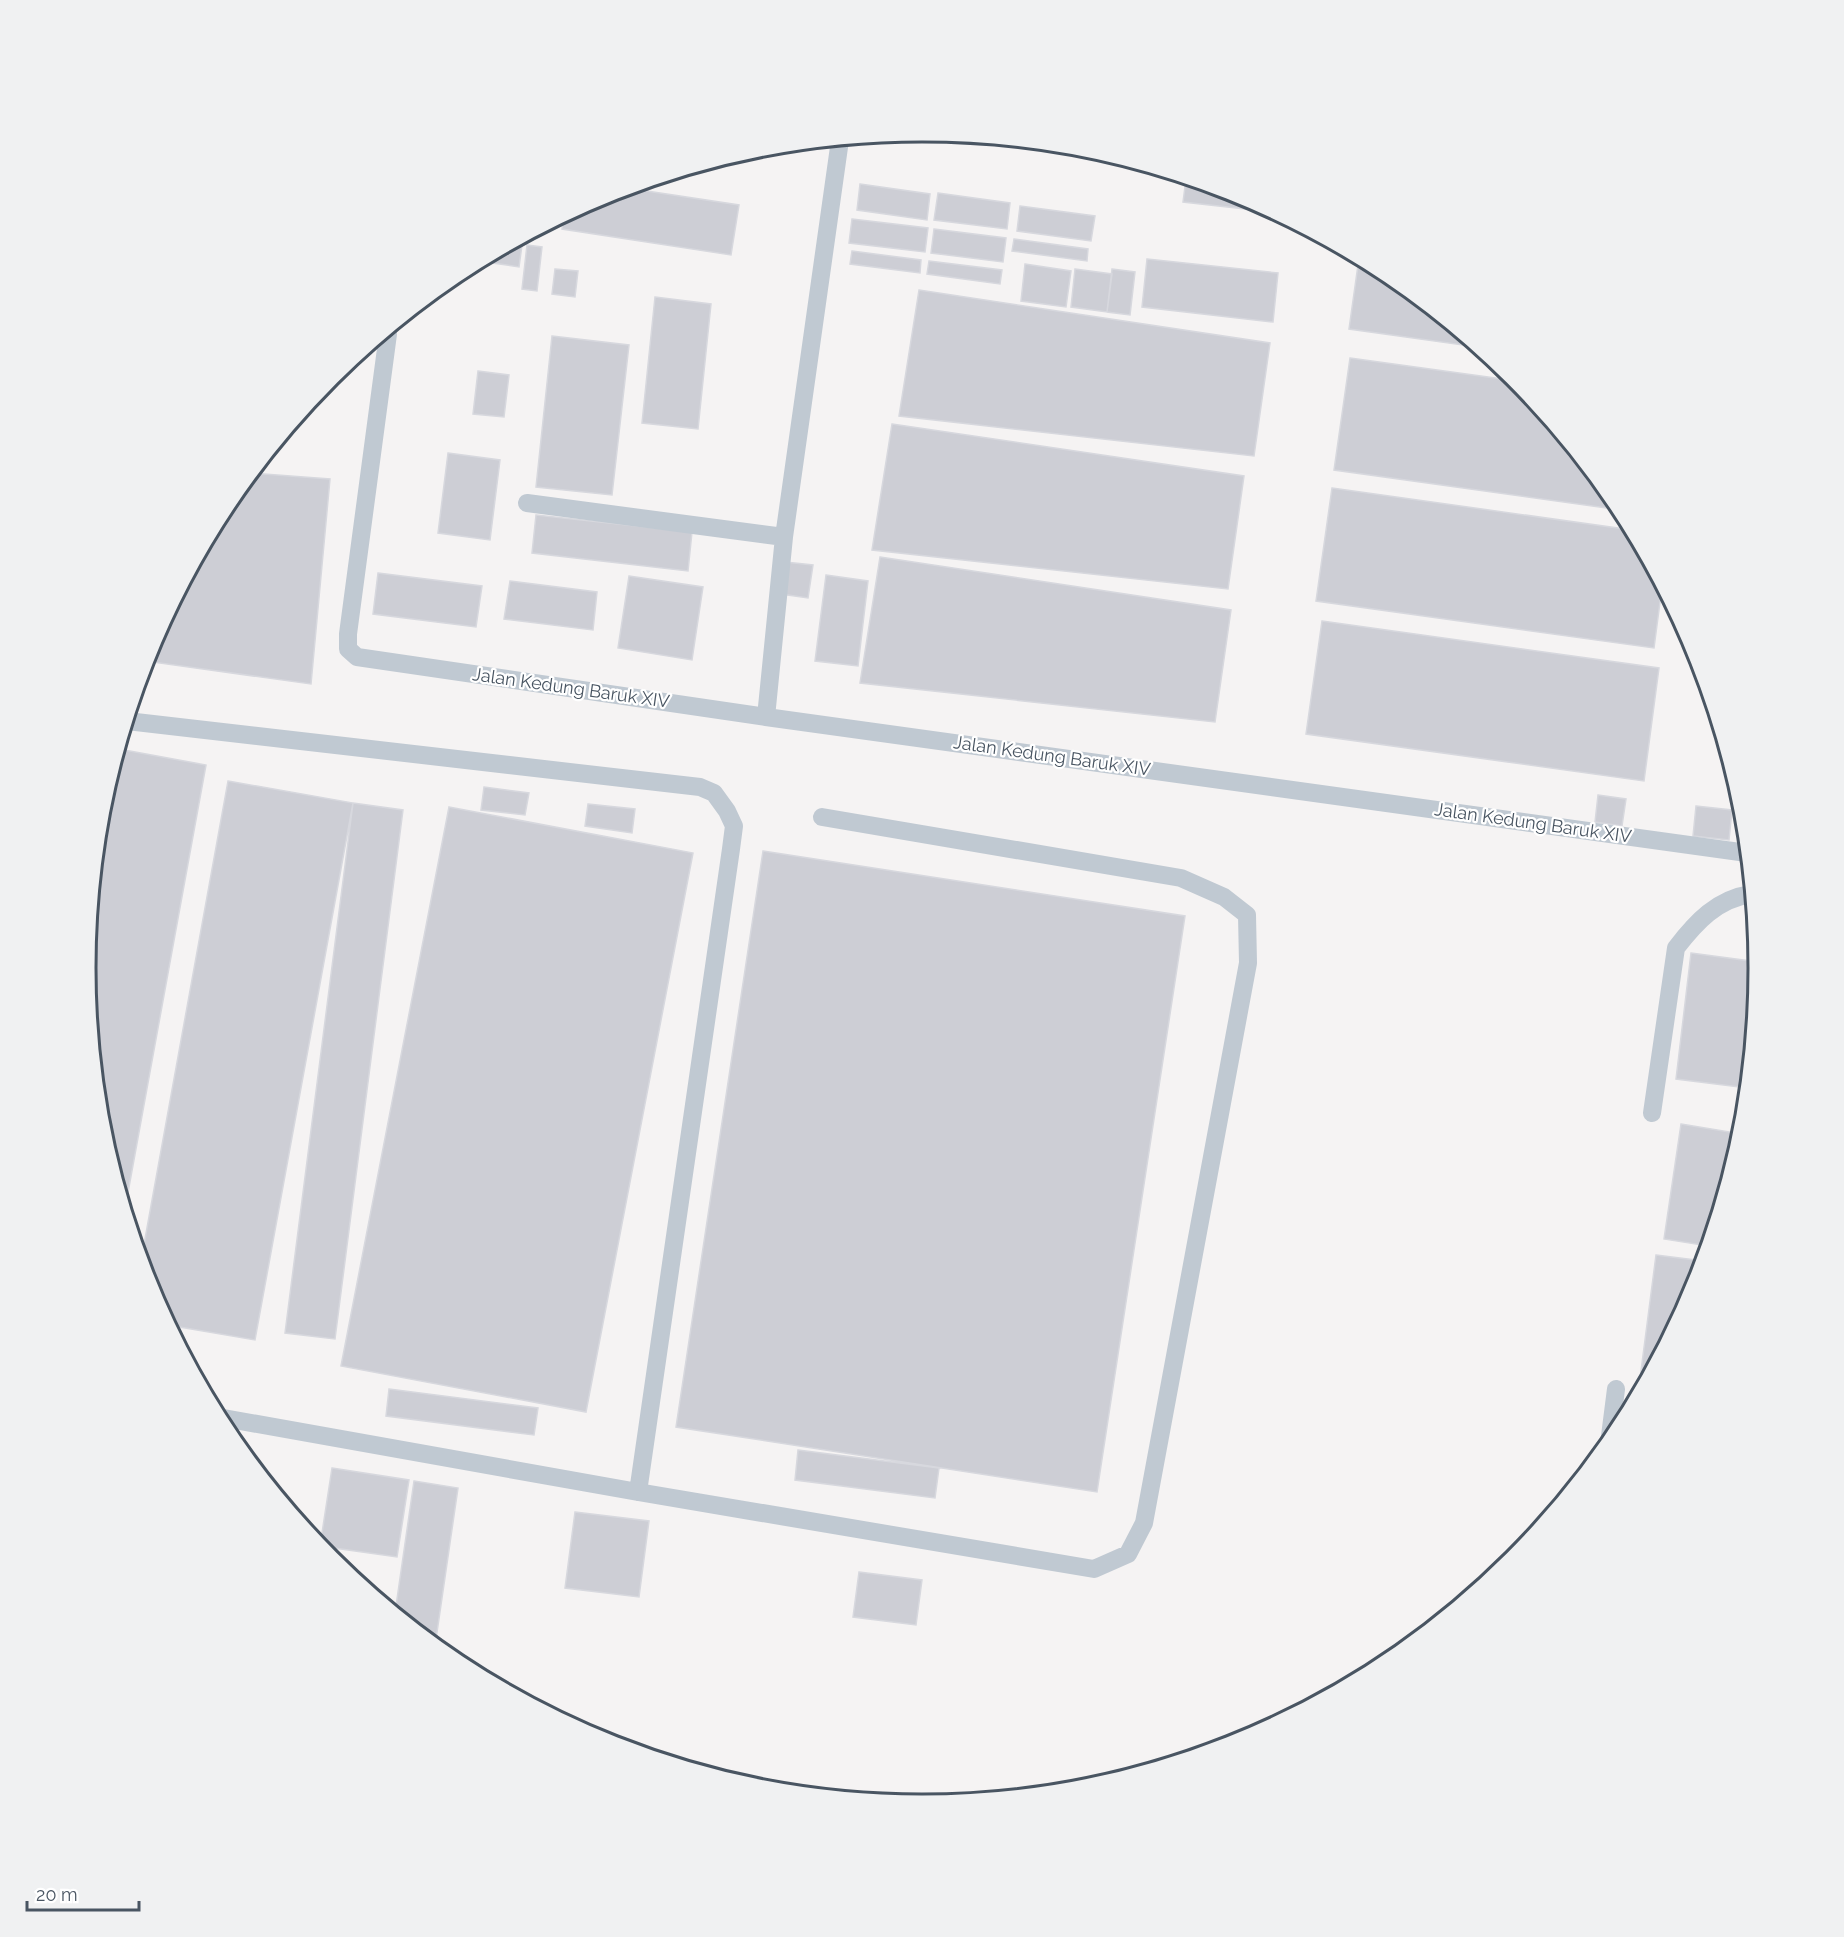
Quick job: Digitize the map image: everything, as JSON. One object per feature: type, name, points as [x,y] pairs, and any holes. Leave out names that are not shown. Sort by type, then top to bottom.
[{"type":"lane","points":[[765,717],[784,537],[839,147]]},
{"type":"lane","name":"Jalan Kedung Baruk XIV","points":[[387,339],[348,634],[348,649],[357,657],[765,717],[1739,852]]},
{"type":"lane","points":[[527,503],[784,537]]},
{"type":"lane","points":[[134,721],[700,787],[714,793],[727,811],[734,826],[731,849],[638,1492]]},
{"type":"lane","points":[[230,1419],[638,1492],[1094,1569],[1128,1554],[1144,1523],[1248,963],[1247,915],[1224,897],[1181,878],[822,817]]},
{"type":"lane","points":[[1652,1113],[1676,948],[1708,911],[1744,895]]},
{"type":"lane","points":[[1612,1423],[1616,1389]]},
{"type":"building","points":[[860,184],[930,194],[927,220],[857,210]]},
{"type":"building","points":[[1185,185],[1247,209],[1183,202]]},
{"type":"building","points":[[644,191],[739,205],[731,255],[562,229],[563,225],[606,205]]},
{"type":"building","points":[[938,193],[1010,203],[1007,229],[934,220]]},
{"type":"building","points":[[1020,206],[1095,216],[1091,241],[1017,231]]},
{"type":"building","points":[[852,219],[928,228],[925,252],[849,243]]},
{"type":"building","points":[[934,229],[1006,238],[1003,262],[931,253]]},
{"type":"building","points":[[1014,239],[1088,249],[1087,261],[1012,251]]},
{"type":"building","points":[[527,245],[542,247],[537,291],[522,289]]},
{"type":"building","points":[[522,246],[519,267],[493,263]]},
{"type":"building","points":[[852,251],[921,260],[920,273],[850,264]]},
{"type":"building","points":[[1147,259],[1278,273],[1273,322],[1142,307]]},
{"type":"building","points":[[929,261],[1002,270],[1000,284],[927,274]]},
{"type":"building","points":[[1025,264],[1071,271],[1066,307],[1021,301]]},
{"type":"building","points":[[1358,267],[1425,313],[1465,345],[1349,329]]},
{"type":"building","points":[[555,269],[578,271],[575,297],[552,294]]},
{"type":"building","points":[[1075,269],[1112,274],[1107,312],[1071,307]]},
{"type":"building","points":[[1112,269],[1135,272],[1130,315],[1107,312]]},
{"type":"building","points":[[919,290],[1270,343],[1254,456],[899,416]]},
{"type":"building","points":[[655,297],[711,304],[698,429],[642,423]]},
{"type":"building","points":[[552,336],[629,345],[612,495],[536,487]]},
{"type":"building","points":[[1350,358],[1500,379],[1543,424],[1608,508],[1334,470]]},
{"type":"building","points":[[478,371],[509,375],[504,417],[473,414]]},
{"type":"building","points":[[892,424],[1244,476],[1228,589],[872,550]]},
{"type":"building","points":[[448,453],[500,460],[490,540],[438,533]]},
{"type":"building","points":[[261,474],[330,479],[311,684],[155,662],[181,603],[207,555]]},
{"type":"building","points":[[1332,488],[1620,528],[1660,598],[1654,648],[1316,601]]},
{"type":"building","points":[[536,515],[692,532],[688,571],[532,553]]},
{"type":"building","points":[[880,557],[1231,610],[1215,722],[860,683]]},
{"type":"building","points":[[785,562],[813,565],[808,598],[781,594]]},
{"type":"building","points":[[378,573],[482,586],[476,627],[373,614]]},
{"type":"building","points":[[826,575],[868,581],[858,666],[815,661]]},
{"type":"building","points":[[629,576],[703,587],[692,660],[618,648]]},
{"type":"building","points":[[510,581],[597,592],[593,630],[504,619]]},
{"type":"building","points":[[1322,621],[1659,668],[1644,781],[1306,734]]},
{"type":"building","points":[[125,750],[206,765],[128,1194],[112,1130],[103,1076],[98,1023],[96,968],[98,914],[103,861],[112,807]]},
{"type":"building","points":[[228,781],[353,803],[255,1340],[178,1327],[144,1245]]},
{"type":"building","points":[[484,787],[529,793],[525,815],[481,810]]},
{"type":"building","points":[[1598,795],[1626,799],[1622,826],[1595,822]]},
{"type":"building","points":[[353,803],[403,810],[335,1339],[285,1333]]},
{"type":"building","points":[[588,804],[635,809],[632,833],[585,826]]},
{"type":"building","points":[[1696,806],[1732,810],[1729,840],[1693,836]]},
{"type":"building","points":[[449,807],[693,853],[586,1412],[341,1366]]},
{"type":"building","points":[[763,851],[1185,916],[1097,1492],[676,1427]]},
{"type":"building","points":[[1691,953],[1748,961],[1746,1023],[1739,1087],[1676,1079]]},
{"type":"building","points":[[1681,1124],[1731,1132],[1720,1182],[1700,1245],[1664,1239]]},
{"type":"building","points":[[1656,1255],[1694,1260],[1663,1334],[1640,1376]]},
{"type":"building","points":[[389,1389],[538,1408],[534,1435],[386,1416]]},
{"type":"building","points":[[798,1450],[939,1468],[935,1498],[795,1480]]},
{"type":"building","points":[[332,1468],[409,1480],[397,1557],[333,1548],[322,1535]]},
{"type":"building","points":[[414,1481],[458,1488],[436,1636],[396,1605]]},
{"type":"building","points":[[575,1512],[649,1521],[639,1597],[565,1588]]},
{"type":"building","points":[[859,1572],[922,1580],[916,1625],[853,1617]]}]
